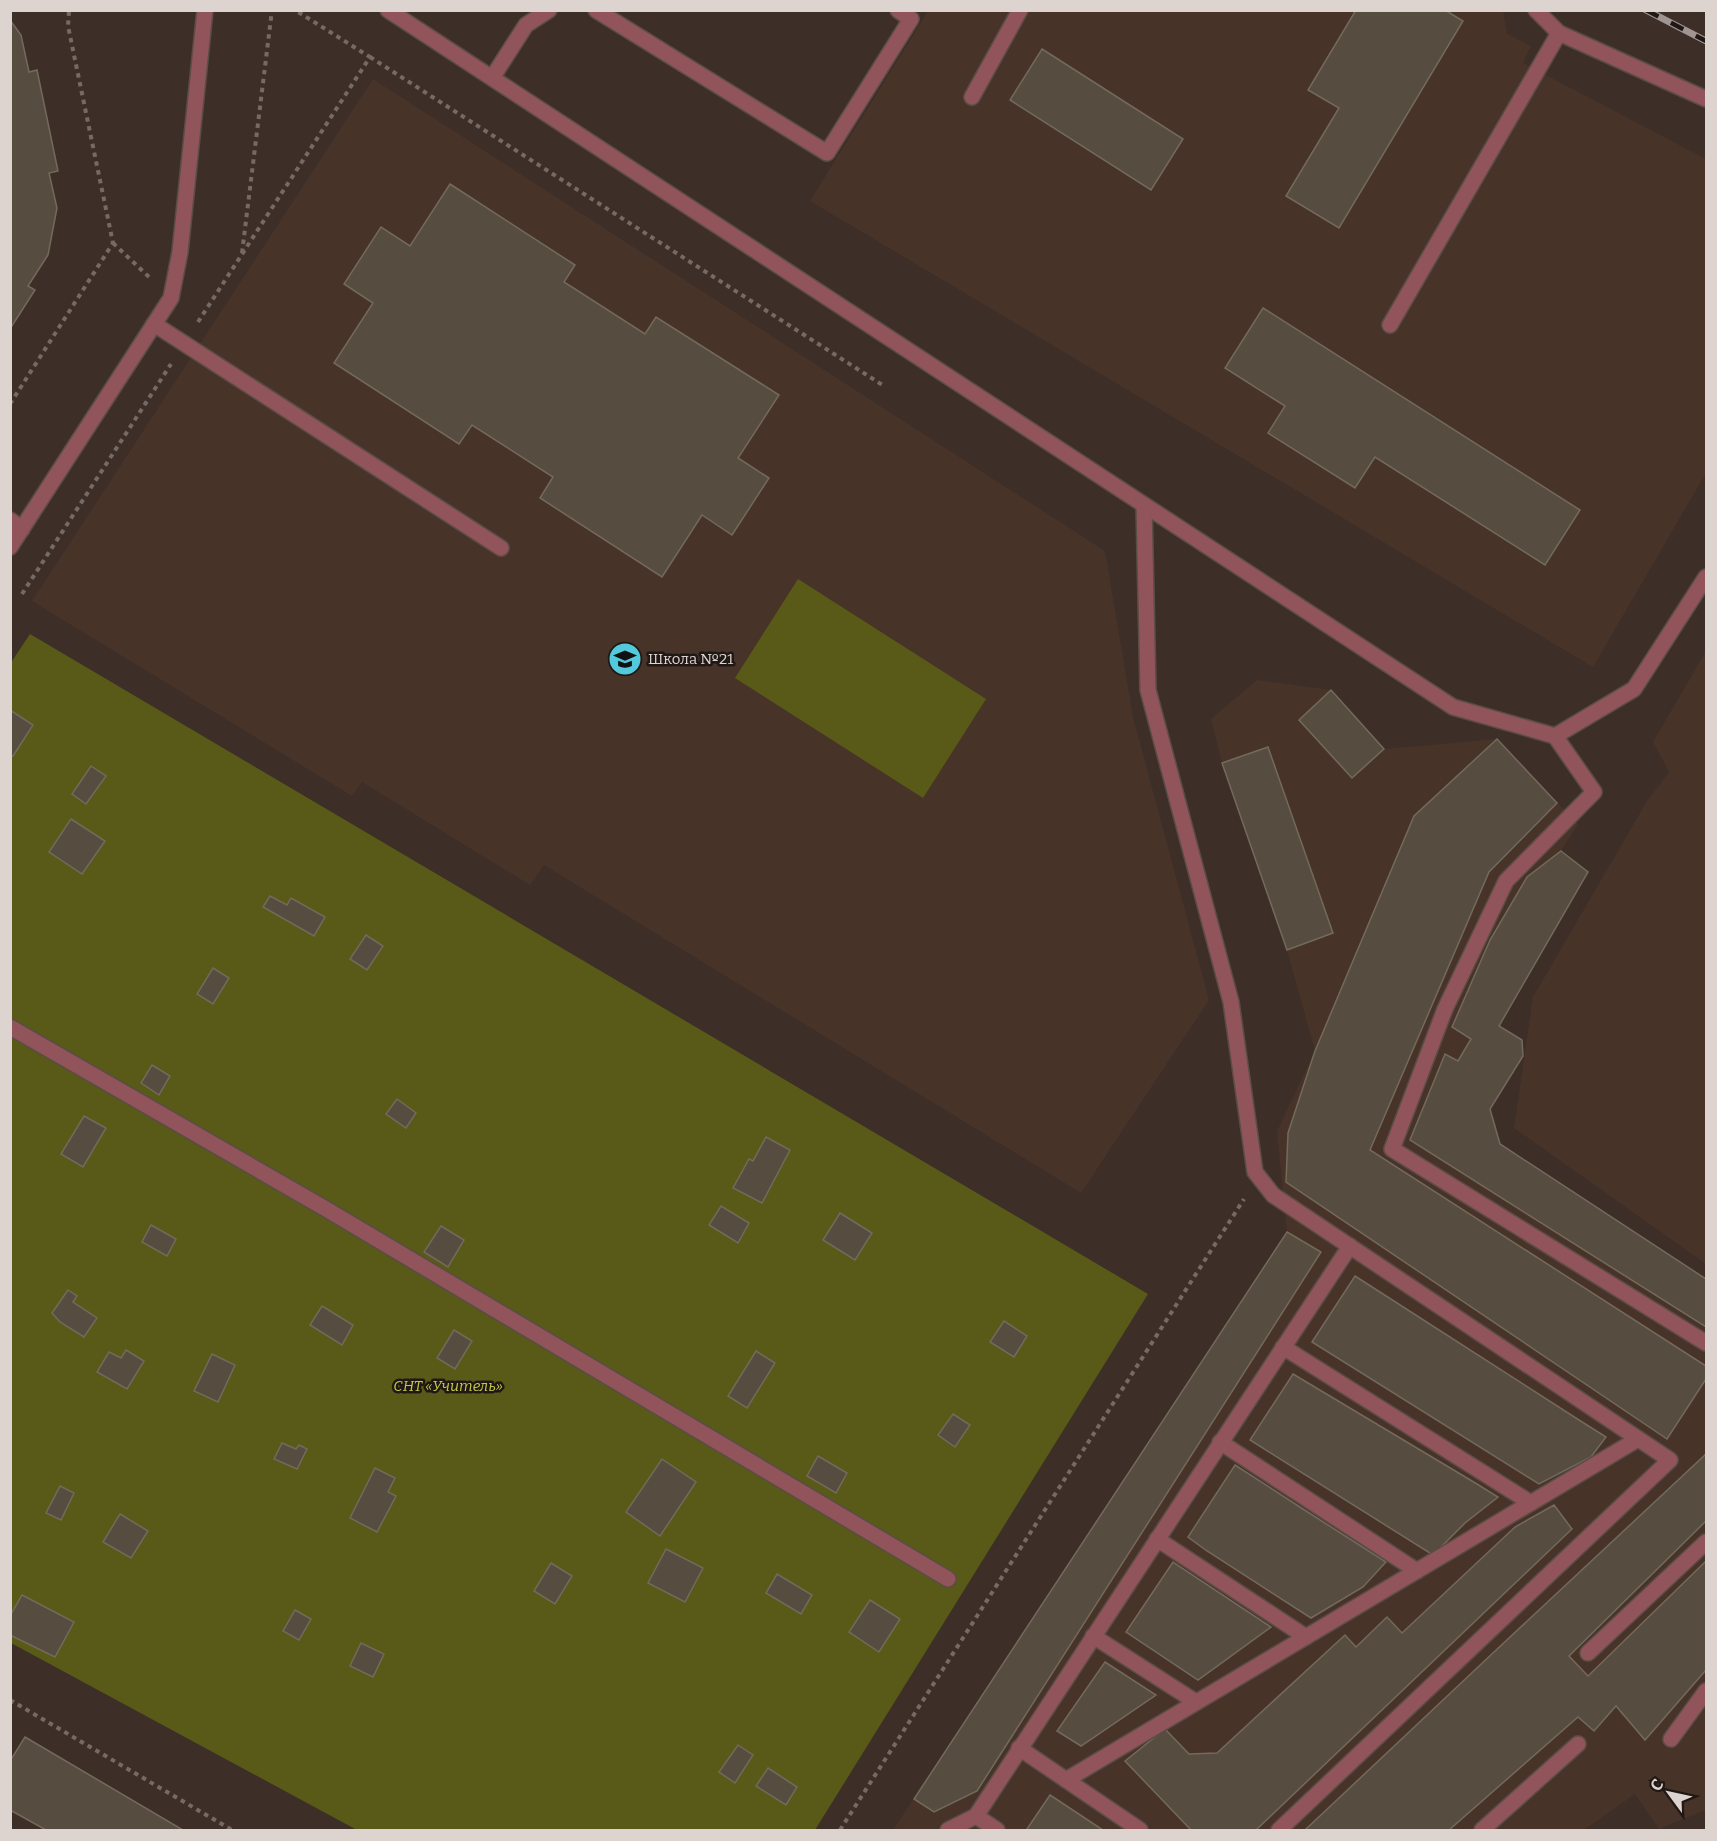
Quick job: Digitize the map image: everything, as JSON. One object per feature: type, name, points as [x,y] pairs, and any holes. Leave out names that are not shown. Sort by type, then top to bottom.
[{"type":"street","points":[[10,547],[16,525],[171,298],[180,252],[205,10]]},
{"type":"street","points":[[388,10],[1453,707],[1555,736],[1594,792],[1506,881],[1445,1009],[1392,1149],[1707,1343]]},
{"type":"street","points":[[492,78],[526,25],[549,10]]},
{"type":"street","points":[[596,10],[613,15],[827,153],[911,19],[898,10]]},
{"type":"street","points":[[972,97],[1020,10]]},
{"type":"street","points":[[1536,10],[1559,33],[1707,99]]},
{"type":"street","points":[[1390,325],[1559,33]]},
{"type":"street","points":[[154,324],[501,548]]},
{"type":"street","points":[[1144,505],[1148,690],[1231,1002],[1255,1172],[1273,1195],[1670,1460],[1279,1830]]},
{"type":"street","points":[[1555,736],[1634,689],[1707,577]]},
{"type":"street","points":[[10,1027],[337,1215],[948,1579]]},
{"type":"street","points":[[948,1830],[976,1816],[1350,1246]]},
{"type":"street","points":[[1283,1347],[1531,1503]]},
{"type":"street","points":[[1066,1780],[1638,1439]]},
{"type":"street","points":[[1220,1442],[1417,1571]]},
{"type":"street","points":[[1157,1539],[1306,1637]]},
{"type":"street","points":[[1588,1653],[1707,1542]]},
{"type":"street","points":[[1093,1636],[1196,1702]]},
{"type":"street","points":[[1671,1738],[1707,1692]]},
{"type":"street","points":[[1482,1830],[1578,1744]]},
{"type":"street","points":[[1019,1748],[1140,1830]]},
{"type":"street","points":[[976,1816],[997,1830]]},
{"type":"path","points":[[10,404],[113,243],[68,26],[69,10]]},
{"type":"path","points":[[242,254],[272,10]]},
{"type":"path","points":[[295,10],[884,386]]},
{"type":"path","points":[[22,594],[370,57]]},
{"type":"path","points":[[840,1830],[1243,1201],[1255,1172]]},
{"type":"path","points":[[10,1700],[232,1830]]},
{"type":"shaded area","points":[[928,11],[1503,11],[1507,34],[1531,46],[1523,63],[1706,159],[1706,473],[1593,667],[810,201]]},
{"type":"shaded area","name":"Школа №21","points":[[373,79],[1105,551],[1133,717],[1209,1000],[1081,1193],[544,865],[530,885],[362,782],[352,796],[32,601]]},
{"type":"shaded area","points":[[1706,651],[1706,1264],[1514,1128],[1533,997],[1647,801],[1669,772],[1653,742]]},
{"type":"shaded area","points":[[1257,680],[1331,690],[1384,749],[1497,739],[1578,824],[1561,851],[1588,872],[1499,1026],[1523,1056],[1490,1109],[1500,1144],[1706,1279],[1706,1810],[1659,1829],[1635,1794],[1584,1830],[893,1830],[1287,1232],[1277,1131],[1315,1051],[1287,950],[1222,763],[1211,719]]},
{"type":"green space","points":[[798,579],[986,699],[923,798],[735,678]]},
{"type":"green space","name":"СНТ «Учитель»","points":[[30,634],[1148,1294],[815,1830],[357,1830],[11,1643],[10,664]]},
{"type":"building","points":[[1356,10],[1445,10],[1463,21],[1339,228],[1286,196],[1339,108],[1308,90]]},
{"type":"building","points":[[10,20],[21,35],[29,72],[37,70],[58,171],[49,173],[57,208],[48,255],[28,286],[35,290],[10,329]]},
{"type":"building","points":[[1042,49],[1183,139],[1151,190],[1010,100]]},
{"type":"building","points":[[450,184],[575,265],[564,282],[645,334],[656,317],[779,395],[738,458],[769,478],[732,535],[702,515],[662,577],[540,498],[553,477],[472,425],[459,444],[334,363],[373,303],[344,284],[381,227],[410,246]]},
{"type":"building","points":[[1263,308],[1580,510],[1545,565],[1375,457],[1355,488],[1268,433],[1285,406],[1225,368]]},
{"type":"building","points":[[1331,690],[1384,749],[1352,778],[1299,720]]},
{"type":"building","points":[[10,710],[33,725],[13,756],[10,755]]},
{"type":"building","points":[[1497,739],[1557,803],[1489,872],[1370,1150],[1706,1366],[1706,1379],[1667,1439],[1286,1182],[1288,1133],[1315,1051],[1414,816]]},
{"type":"building","points":[[1268,747],[1333,933],[1287,950],[1222,763]]},
{"type":"building","points":[[91,766],[106,776],[86,804],[72,794]]},
{"type":"building","points":[[71,819],[105,841],[82,874],[49,852]]},
{"type":"building","points":[[1561,851],[1588,872],[1499,1026],[1522,1040],[1523,1056],[1490,1109],[1500,1144],[1706,1279],[1706,1327],[1410,1140],[1445,1054],[1458,1061],[1471,1039],[1452,1027],[1490,940],[1527,877]]},
{"type":"building","points":[[270,896],[287,905],[291,898],[325,917],[314,936],[263,907]]},
{"type":"building","points":[[366,935],[383,946],[367,970],[350,959]]},
{"type":"building","points":[[213,968],[229,978],[213,1004],[197,994]]},
{"type":"building","points":[[152,1065],[170,1076],[159,1095],[141,1083]]},
{"type":"building","points":[[397,1099],[416,1113],[406,1128],[386,1114]]},
{"type":"building","points":[[84,1116],[106,1128],[83,1167],[61,1154]]},
{"type":"building","points":[[766,1137],[790,1150],[762,1203],[733,1188],[749,1159],[753,1161]]},
{"type":"building","points":[[721,1206],[749,1223],[738,1243],[709,1225]]},
{"type":"building","points":[[840,1213],[872,1233],[855,1260],[823,1240]]},
{"type":"building","points":[[151,1225],[176,1239],[167,1256],[142,1242]]},
{"type":"building","points":[[441,1226],[464,1240],[448,1267],[424,1252]]},
{"type":"building","points":[[1287,1232],[1321,1252],[977,1791],[934,1812],[914,1799]]},
{"type":"building","points":[[1355,1276],[1606,1437],[1591,1457],[1539,1484],[1312,1342]]},
{"type":"building","points":[[68,1290],[77,1296],[73,1302],[97,1318],[84,1337],[60,1322],[52,1313]]},
{"type":"building","points":[[322,1306],[353,1325],[342,1345],[310,1325]]},
{"type":"building","points":[[1004,1321],[1027,1336],[1014,1357],[990,1342]]},
{"type":"building","points":[[454,1330],[472,1341],[455,1369],[437,1358]]},
{"type":"building","points":[[126,1350],[144,1361],[127,1389],[97,1372],[109,1352],[121,1358]]},
{"type":"building","points":[[756,1351],[775,1363],[747,1408],[728,1396]]},
{"type":"building","points":[[212,1354],[235,1365],[218,1402],[194,1391]]},
{"type":"building","points":[[1293,1374],[1498,1497],[1465,1523],[1433,1555],[1250,1440]]},
{"type":"building","points":[[953,1414],[970,1425],[955,1447],[938,1435]]},
{"type":"building","points":[[282,1443],[296,1449],[299,1445],[307,1449],[297,1469],[274,1459]]},
{"type":"building","points":[[1706,1454],[1706,1521],[1569,1656],[1588,1676],[1706,1561],[1706,1670],[1645,1740],[1616,1706],[1594,1731],[1578,1717],[1449,1830],[1305,1830],[1494,1652]]},
{"type":"building","points":[[818,1456],[847,1473],[836,1493],[807,1476]]},
{"type":"building","points":[[662,1459],[696,1482],[660,1536],[626,1512]]},
{"type":"building","points":[[1235,1465],[1386,1562],[1363,1587],[1311,1618],[1188,1537]]},
{"type":"building","points":[[375,1468],[395,1478],[388,1492],[396,1496],[377,1532],[350,1518]]},
{"type":"building","points":[[60,1486],[74,1493],[61,1520],[46,1513]]},
{"type":"building","points":[[1554,1505],[1572,1529],[1256,1830],[1191,1830],[1125,1761],[1165,1729],[1189,1754],[1217,1753],[1345,1635],[1356,1647],[1387,1617],[1402,1633],[1515,1527]]},
{"type":"building","points":[[120,1514],[148,1531],[131,1558],[103,1542]]},
{"type":"building","points":[[666,1549],[703,1568],[685,1602],[648,1583]]},
{"type":"building","points":[[1173,1562],[1271,1627],[1198,1680],[1126,1632]]},
{"type":"building","points":[[551,1563],[572,1576],[555,1604],[534,1591]]},
{"type":"building","points":[[777,1574],[812,1595],[801,1614],[766,1593]]},
{"type":"building","points":[[22,1595],[74,1622],[55,1657],[10,1635],[10,1616]]},
{"type":"building","points":[[870,1600],[900,1619],[879,1652],[849,1632]]},
{"type":"building","points":[[295,1610],[311,1619],[299,1640],[283,1631]]},
{"type":"building","points":[[361,1643],[384,1654],[373,1677],[350,1666]]},
{"type":"building","points":[[1105,1662],[1156,1695],[1081,1746],[1057,1731]]},
{"type":"building","points":[[25,1737],[183,1830],[46,1830],[10,1810],[10,1761]]},
{"type":"building","points":[[738,1745],[753,1755],[735,1783],[719,1772]]},
{"type":"building","points":[[768,1768],[797,1787],[786,1805],[756,1786]]},
{"type":"building","points":[[1050,1795],[1103,1830],[1027,1829]]},
{"type":"railway","points":[[1646,10],[1706,41]]},
{"type":"place","name":"Школа №21","points":[[625,659]]}]
